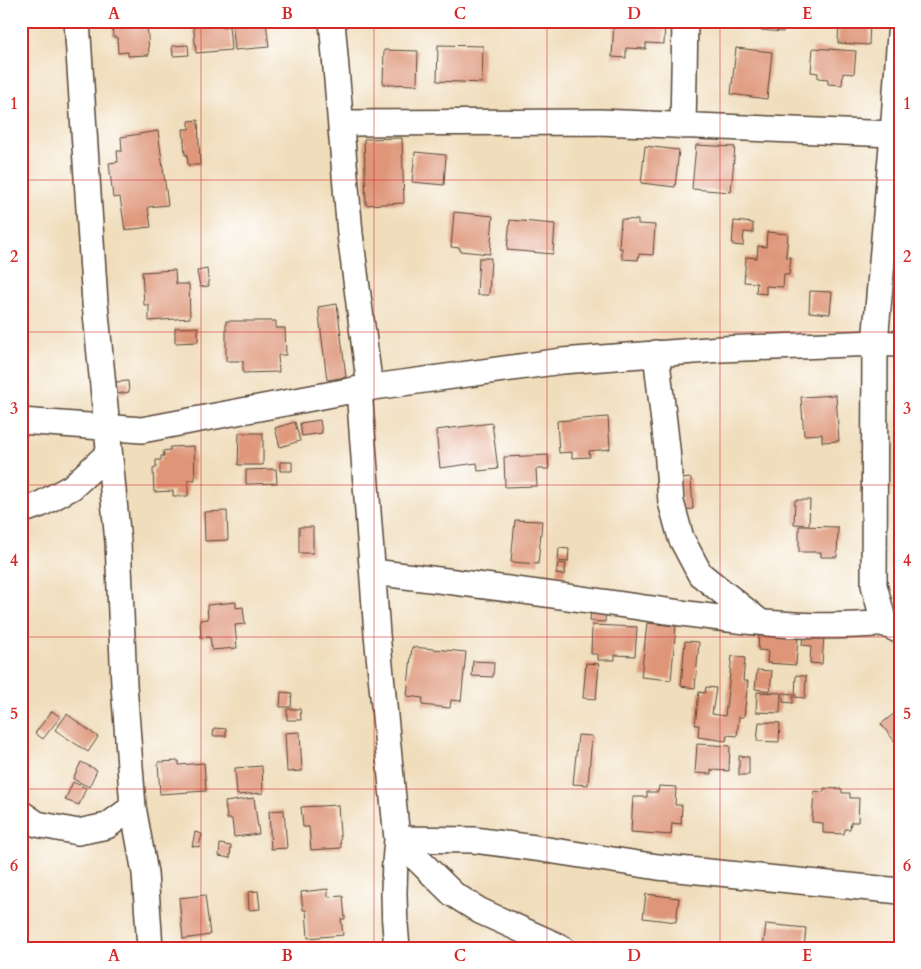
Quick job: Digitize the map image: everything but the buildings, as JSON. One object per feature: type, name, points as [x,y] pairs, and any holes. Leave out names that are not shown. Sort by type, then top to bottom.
[{"type":"street","points":[[77,21],[95,303],[118,542],[124,685],[133,807],[145,873],[150,948]]},
{"type":"street","points":[[332,21],[364,389],[377,634],[397,839],[394,921],[397,948]]},
{"type":"street","points":[[683,126],[685,21]]},
{"type":"street","points":[[373,572],[726,619],[793,625],[892,627],[874,585],[875,343],[896,138],[900,34]]},
{"type":"street","points":[[341,123],[599,122],[896,138]]},
{"type":"street","points":[[21,420],[142,430],[364,389],[562,361],[721,348],[875,343],[900,344]]},
{"type":"street","points":[[656,353],[667,448],[670,502],[681,538],[700,574],[760,622]]},
{"type":"street","points":[[21,511],[41,504],[72,487],[109,453]]},
{"type":"street","points":[[21,813],[38,824],[78,832],[107,826],[133,807]]},
{"type":"street","points":[[397,839],[474,840],[658,867],[900,891]]},
{"type":"street","points":[[397,839],[453,894],[480,911],[562,948]]}]
